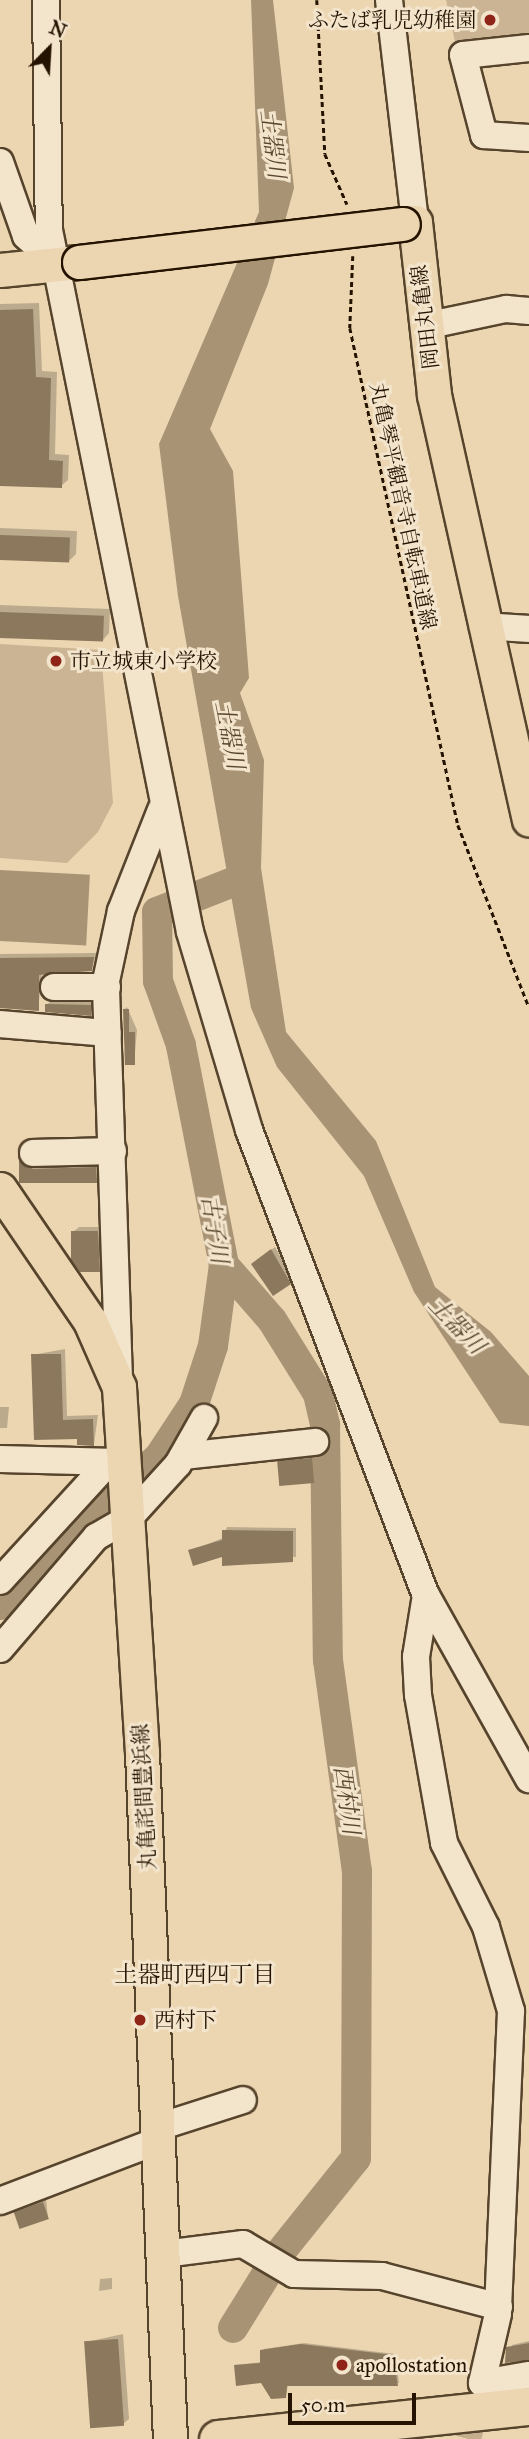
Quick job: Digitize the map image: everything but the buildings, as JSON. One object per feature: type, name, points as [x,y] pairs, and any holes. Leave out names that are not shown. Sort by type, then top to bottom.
[{"type":"highway","points":[[218,2439],[529,2406]]},
{"type":"highway","points":[[451,2439],[529,2431]]},
{"type":"main road","points":[[0,270],[409,223]]},
{"type":"main road","name":"岡田丸亀線","points":[[409,223],[425,326],[483,626],[520,752],[529,819]]},
{"type":"main road","name":"丸亀詫間豊浜線","points":[[0,1189],[90,1321],[119,1387],[118,1462],[130,1512],[159,2133],[170,2439]]},
{"type":"street","points":[[46,0],[49,230],[67,262],[161,810],[190,932],[249,1130],[426,1595],[529,1779]]},
{"type":"street","points":[[389,0],[409,223]]},
{"type":"street","points":[[394,72],[408,0]]},
{"type":"street","points":[[529,48],[463,55],[484,135],[529,138]]},
{"type":"street","points":[[0,162],[26,236],[67,262]]},
{"type":"street","points":[[425,326],[506,309],[529,310]]},
{"type":"street","points":[[483,626],[529,629]]},
{"type":"street","points":[[119,1387],[107,988],[121,911],[161,810]]},
{"type":"street","points":[[54,987],[107,988]]},
{"type":"street","points":[[0,1024],[108,1033]]},
{"type":"street","points":[[33,1153],[113,1151]]},
{"type":"street","points":[[0,1649],[96,1537],[130,1512],[183,1456],[204,1418]]},
{"type":"street","points":[[183,1456],[315,1442]]},
{"type":"street","points":[[0,1459],[118,1462]]},
{"type":"street","points":[[0,1581],[118,1462]]},
{"type":"street","points":[[426,1595],[416,1657],[418,1695],[444,1843],[486,1927],[511,2011],[499,2308],[482,2383],[529,2375]]},
{"type":"street","points":[[0,2201],[243,2100]]},
{"type":"street","points":[[164,2254],[243,2244],[271,2264],[327,2276],[382,2276],[499,2308]]},
{"type":"path","points":[[317,0],[325,154],[348,211]]},
{"type":"path","name":"丸亀琴平観音寺自転車道線","points":[[353,250],[350,328],[440,748],[458,825],[529,1007]]},
{"type":"shaded area","name":"ふたば乳児幼稚園","points":[[446,0],[529,0],[529,40],[456,46]]},
{"type":"shaded area","points":[[0,644],[101,650],[113,803],[98,832],[67,863],[0,858]]},
{"type":"water","name":"土器川","points":[[251,0],[273,0],[294,188],[268,284],[210,429],[233,471],[249,678],[240,693],[264,760],[261,868],[286,1032],[376,1141],[435,1287],[491,1332],[529,1376],[529,1426],[500,1423],[414,1292],[364,1176],[277,1067],[251,1008],[178,596],[159,444],[259,212]]},
{"type":"water","points":[[0,870],[90,875],[86,946],[0,941]]},
{"type":"waterway","name":"古子川","points":[[0,1605],[31,1566],[159,1457],[194,1404],[213,1346],[224,1265],[181,1045],[158,981],[157,912],[246,877]]},
{"type":"waterway","name":"西村川","points":[[224,1265],[272,1320],[318,1394],[325,1425],[328,1660],[357,1871],[356,2158],[279,2254],[233,2328]]},
{"type":"tunnel","points":[[468,2439],[479,2397]]},
{"type":"place","name":"ふたば乳児幼稚園","points":[[490,20]]},
{"type":"place","name":"市立城東小学校","points":[[56,661]]},
{"type":"place","name":"西村下","points":[[140,2020]]},
{"type":"place","name":"apollostation","points":[[342,2365]]},
{"type":"district","name":"土器町西四丁目","points":[[195,1974]]}]
